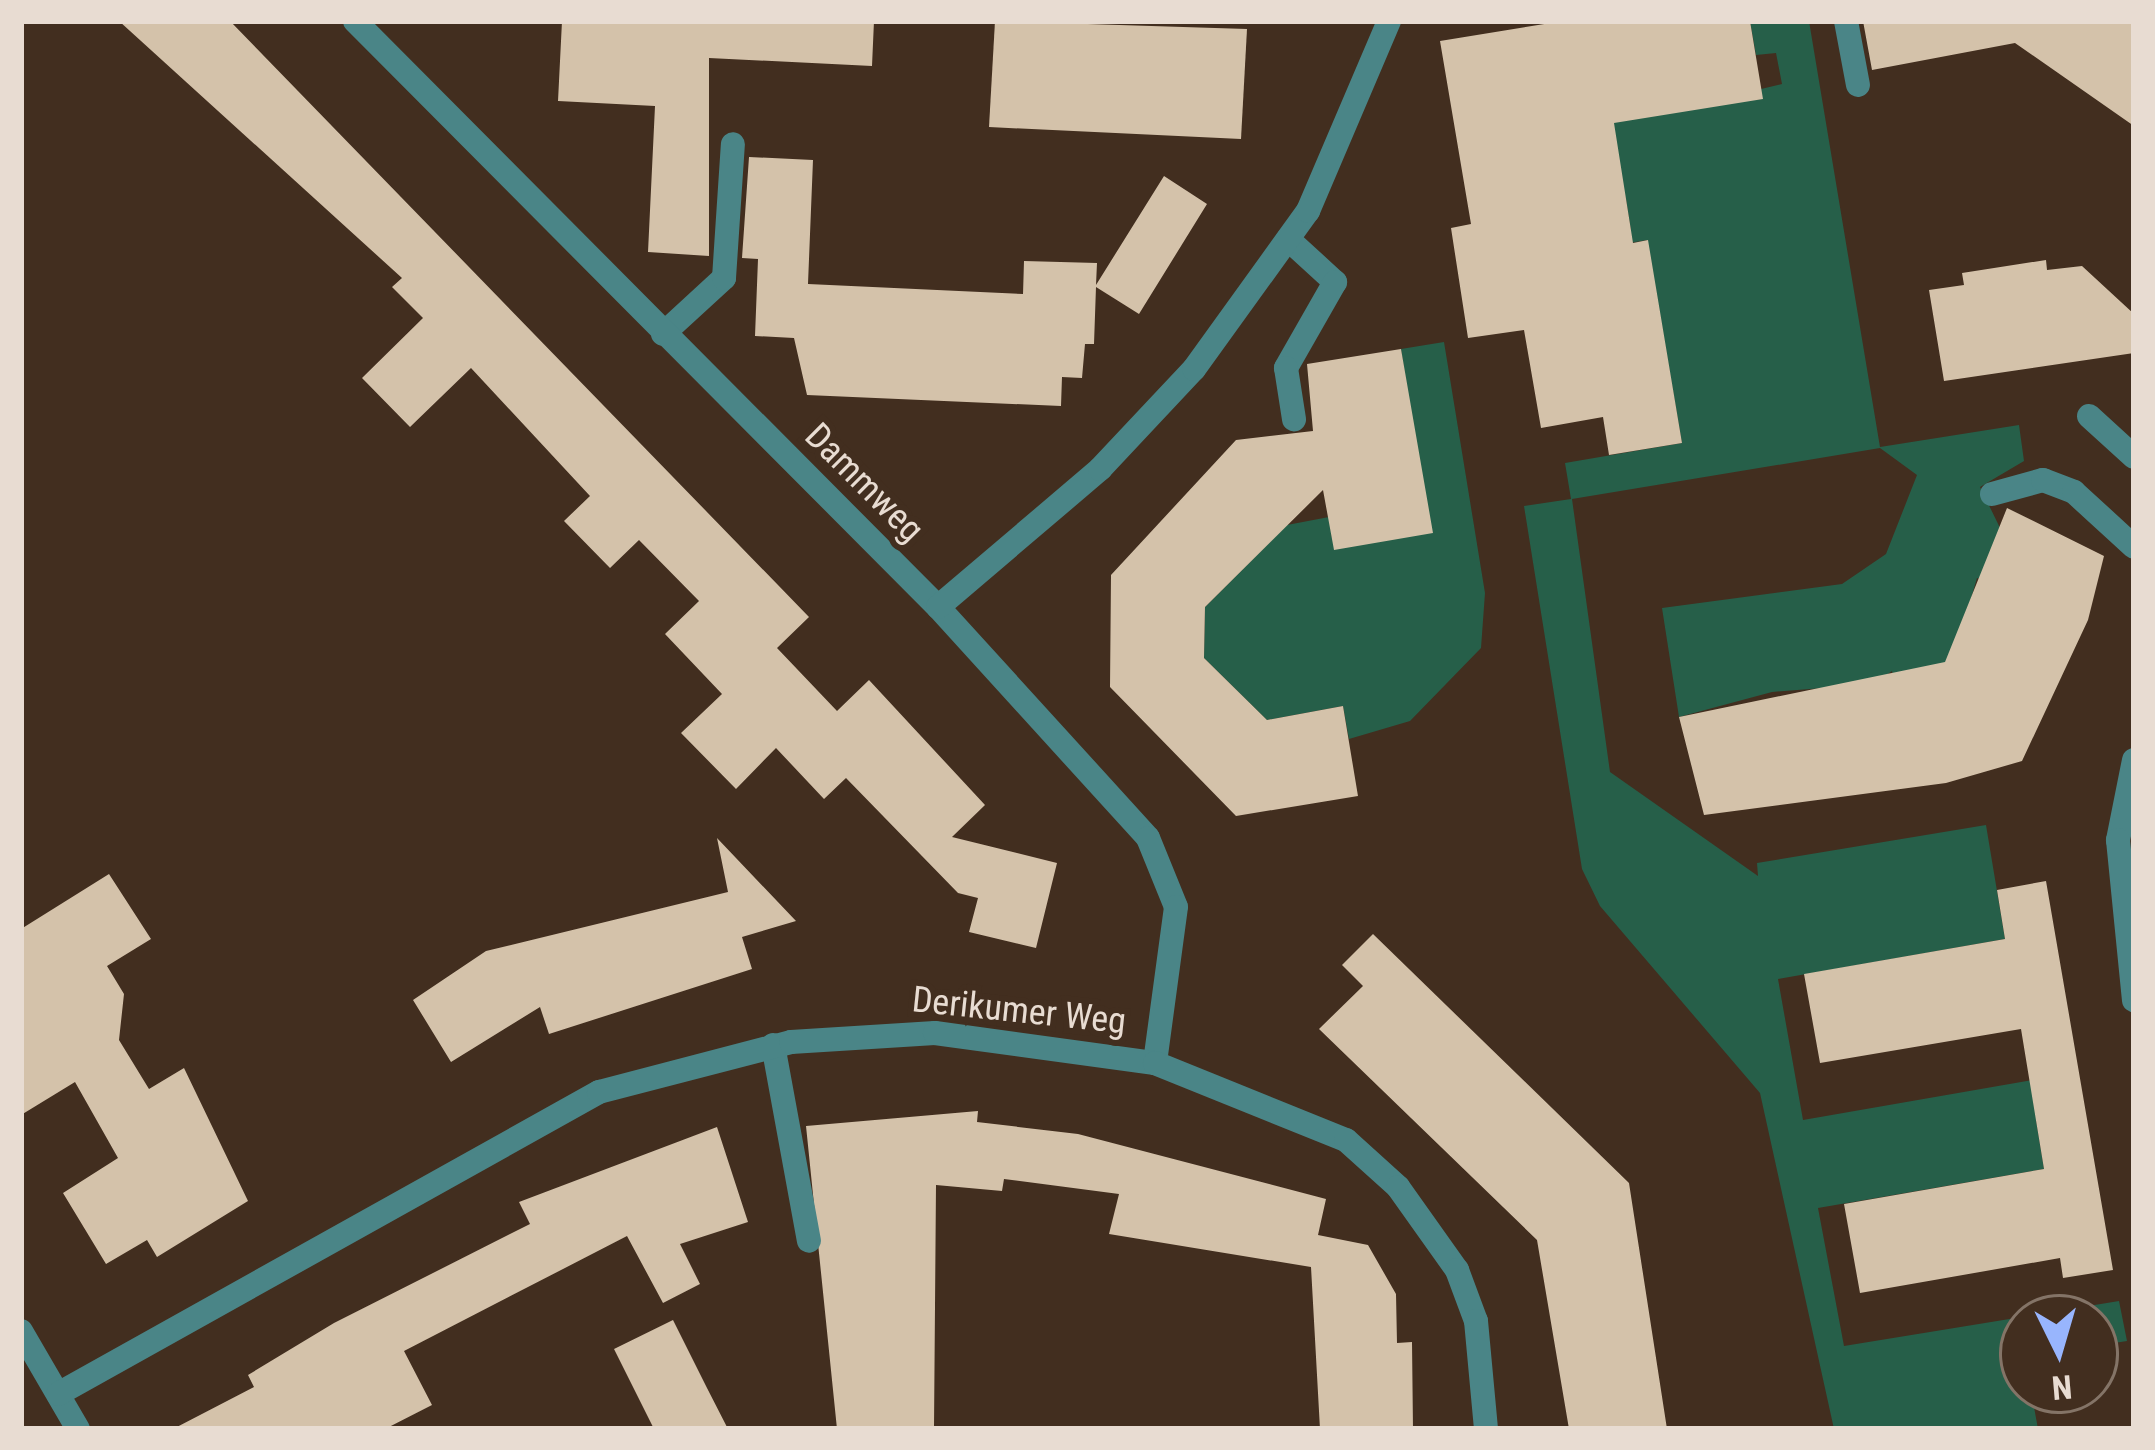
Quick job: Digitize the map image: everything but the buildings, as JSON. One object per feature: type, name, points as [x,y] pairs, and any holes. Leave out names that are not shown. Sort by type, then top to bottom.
[{"type":"street","name":"Dammweg","points":[[355,21],[938,608],[1170,872],[1176,907],[1155,1063]]},
{"type":"street","points":[[938,608],[1151,419],[1288,238],[1389,21]]},
{"type":"street","points":[[1846,21],[1858,85]]},
{"type":"street","points":[[663,334],[724,278],[733,144]]},
{"type":"street","points":[[1288,238],[1335,282],[1286,368],[1294,418]]},
{"type":"street","points":[[2089,416],[2134,458]]},
{"type":"street","points":[[1992,494],[2043,480],[2074,492],[2134,547]]},
{"type":"street","points":[[2134,760],[2117,840],[2134,1000]]},
{"type":"street","name":"Derikumer Weg","points":[[58,1394],[568,1107],[772,1045],[935,1033],[1155,1063],[1311,1120],[1399,1187],[1469,1298],[1486,1429]]},
{"type":"street","points":[[772,1045],[809,1241]]},
{"type":"street","points":[[21,1331],[78,1429]]},
{"type":"green space","points":[[1750,21],[1809,21],[1880,447],[2019,425],[2024,461],[1980,487],[2004,536],[1986,581],[1977,578],[1950,671],[1894,681],[1892,671],[1874,684],[1772,692],[1679,717],[1662,608],[1842,584],[1886,554],[1917,475],[1880,448],[1572,499],[1610,772],[1758,876],[1757,863],[1986,825],[2005,939],[1778,979],[1803,1120],[2055,1076],[2061,1115],[2036,1120],[2044,1169],[1818,1208],[1844,1346],[1999,1321],[1999,1414],[2035,1414],[2038,1429],[1834,1429],[1760,1093],[1600,906],[1582,869],[1524,506],[1571,499],[1565,463],[1682,443],[1647,240],[1612,246],[1610,235],[1631,231],[1626,199],[1582,118],[1762,99],[1761,89],[1782,84],[1776,53],[1756,55]]},
{"type":"green space","points":[[1444,342],[1485,593],[1481,648],[1410,721],[1349,739],[1343,706],[1267,720],[1204,658],[1205,607],[1287,525],[1329,517],[1332,538],[1408,395],[1401,349]]},
{"type":"green space","points":[[2119,1301],[2127,1341],[2119,1342]]}]
